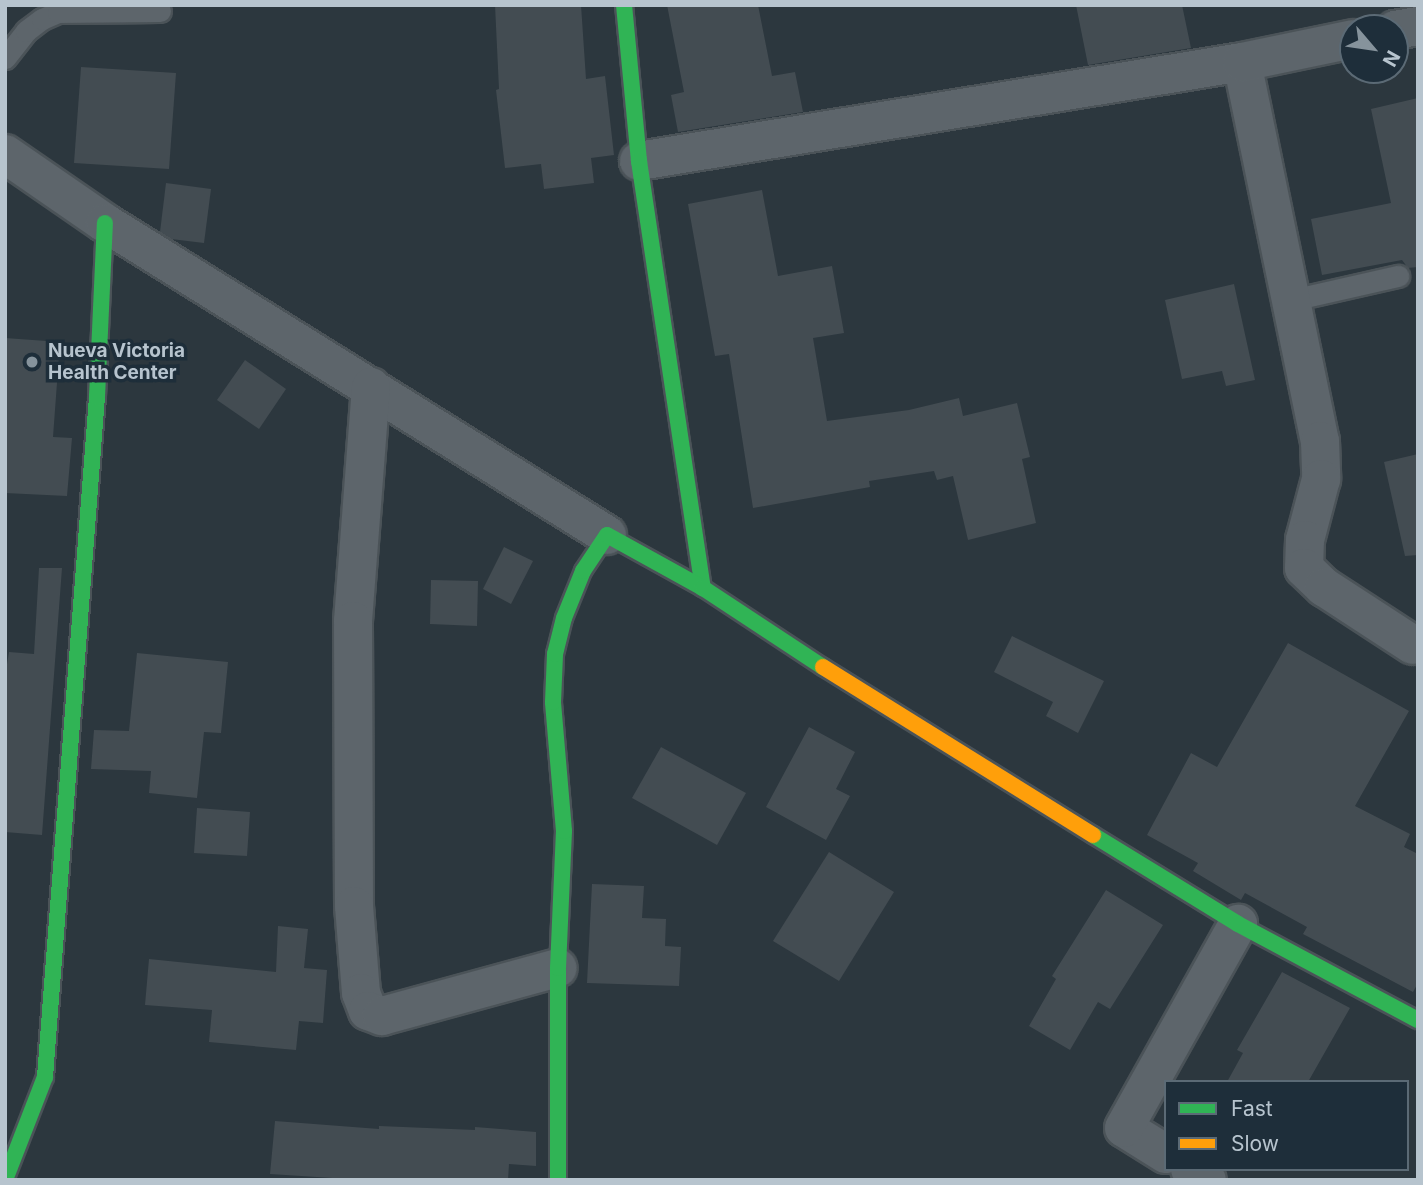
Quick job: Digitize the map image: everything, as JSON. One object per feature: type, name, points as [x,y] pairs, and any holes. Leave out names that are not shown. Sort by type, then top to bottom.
[{"type":"street","points":[[624,5],[639,161],[703,588]]},
{"type":"street","points":[[639,161],[1242,62],[1339,42]]},
{"type":"street","points":[[1242,62],[1320,441],[1321,479],[1305,540],[1304,568],[1324,587],[1413,645]]},
{"type":"street","points":[[5,154],[105,223],[607,535],[703,588],[842,680],[1238,924],[1418,1020]]},
{"type":"street","points":[[5,1180],[45,1077],[97,397],[105,223]]},
{"type":"street","points":[[371,387],[353,621],[354,906],[361,993],[368,1011],[382,1016],[558,968]]},
{"type":"street","points":[[558,1180],[558,968],[564,831],[553,702],[555,654],[564,618],[583,571],[607,535]]},
{"type":"street","points":[[1164,1153],[1124,1128],[1238,924]]},
{"type":"lane","points":[[5,58],[26,31],[41,19],[58,12],[160,11]]},
{"type":"lane","points":[[1292,300],[1398,276]]},
{"type":"building","points":[[495,5],[581,5],[586,79],[605,76],[614,155],[591,158],[594,183],[544,189],[541,164],[505,168],[496,90],[499,89]]},
{"type":"building","points":[[667,5],[758,5],[772,76],[795,72],[803,112],[678,132],[671,95],[684,92]]},
{"type":"building","points":[[1076,5],[1182,5],[1191,48],[1088,65]]},
{"type":"building","points":[[81,67],[176,73],[169,169],[74,163]]},
{"type":"building","points":[[1418,98],[1418,267],[1408,268],[1402,260],[1322,275],[1311,219],[1391,203],[1371,109]]},
{"type":"building","points":[[166,183],[211,189],[204,243],[171,239],[160,232]]},
{"type":"building","points":[[762,190],[778,276],[832,266],[844,333],[813,338],[827,421],[909,410],[959,398],[963,416],[1017,403],[1030,457],[1022,459],[1036,523],[968,540],[953,476],[937,480],[934,471],[869,481],[870,487],[753,508],[729,354],[715,356],[688,204]]},
{"type":"building","points":[[1234,284],[1255,380],[1226,386],[1222,371],[1182,379],[1165,300]]},
{"type":"building","points":[[5,338],[60,342],[53,437],[72,438],[67,496],[5,493]]},
{"type":"building","points":[[245,360],[286,389],[259,429],[217,400]]},
{"type":"building","points":[[1418,454],[1418,555],[1405,556],[1384,462]]},
{"type":"building","points":[[504,547],[533,561],[511,604],[483,589]]},
{"type":"building","points":[[39,568],[62,568],[42,835],[5,832],[5,676],[9,652],[34,654]]},
{"type":"building","points":[[431,580],[478,581],[477,626],[430,624]]},
{"type":"building","points":[[1012,636],[1104,681],[1078,733],[1046,716],[1053,702],[994,672]]},
{"type":"building","points":[[1288,643],[1409,711],[1355,806],[1410,834],[1404,847],[1418,854],[1418,983],[1413,992],[1303,934],[1307,927],[1245,893],[1241,900],[1193,871],[1198,863],[1147,835],[1191,753],[1217,767]]},
{"type":"building","points":[[137,653],[228,662],[221,733],[204,732],[197,798],[149,793],[151,771],[91,769],[94,730],[129,731]]},
{"type":"building","points":[[809,727],[855,752],[836,789],[850,796],[826,840],[766,807]]},
{"type":"building","points":[[661,747],[746,793],[717,845],[632,798]]},
{"type":"building","points":[[197,808],[250,812],[247,856],[194,853]]},
{"type":"building","points":[[829,852],[894,892],[839,981],[773,941]]},
{"type":"building","points":[[592,884],[644,886],[642,918],[666,919],[665,946],[681,947],[679,986],[587,983]]},
{"type":"building","points":[[1106,890],[1163,925],[1110,1009],[1098,1002],[1070,1050],[1029,1026],[1056,979],[1052,976]]},
{"type":"building","points":[[278,926],[308,929],[304,968],[327,970],[323,1023],[299,1021],[296,1050],[209,1042],[212,1010],[145,1005],[149,959],[276,972]]},
{"type":"building","points":[[1282,972],[1350,1008],[1309,1080],[1228,1080],[1243,1053],[1237,1050]]},
{"type":"building","points":[[275,1121],[379,1129],[379,1126],[475,1130],[475,1127],[536,1132],[536,1166],[509,1164],[508,1180],[348,1179],[270,1174]]},
{"type":"traffic: fast","points":[[624,5],[639,161],[703,588]]},
{"type":"traffic: fast","points":[[5,1180],[45,1077],[97,397],[105,223]]},
{"type":"traffic: fast","points":[[558,1180],[558,968],[564,831],[553,702],[555,654],[564,618],[583,571],[607,535],[703,588],[823,667]]},
{"type":"traffic: fast","points":[[1093,835],[1238,924],[1418,1020]]},
{"type":"traffic: slow","points":[[823,667],[1093,835]]},
{"type":"place","name":"Nueva Victoria Health Center","points":[[32,362]]}]
